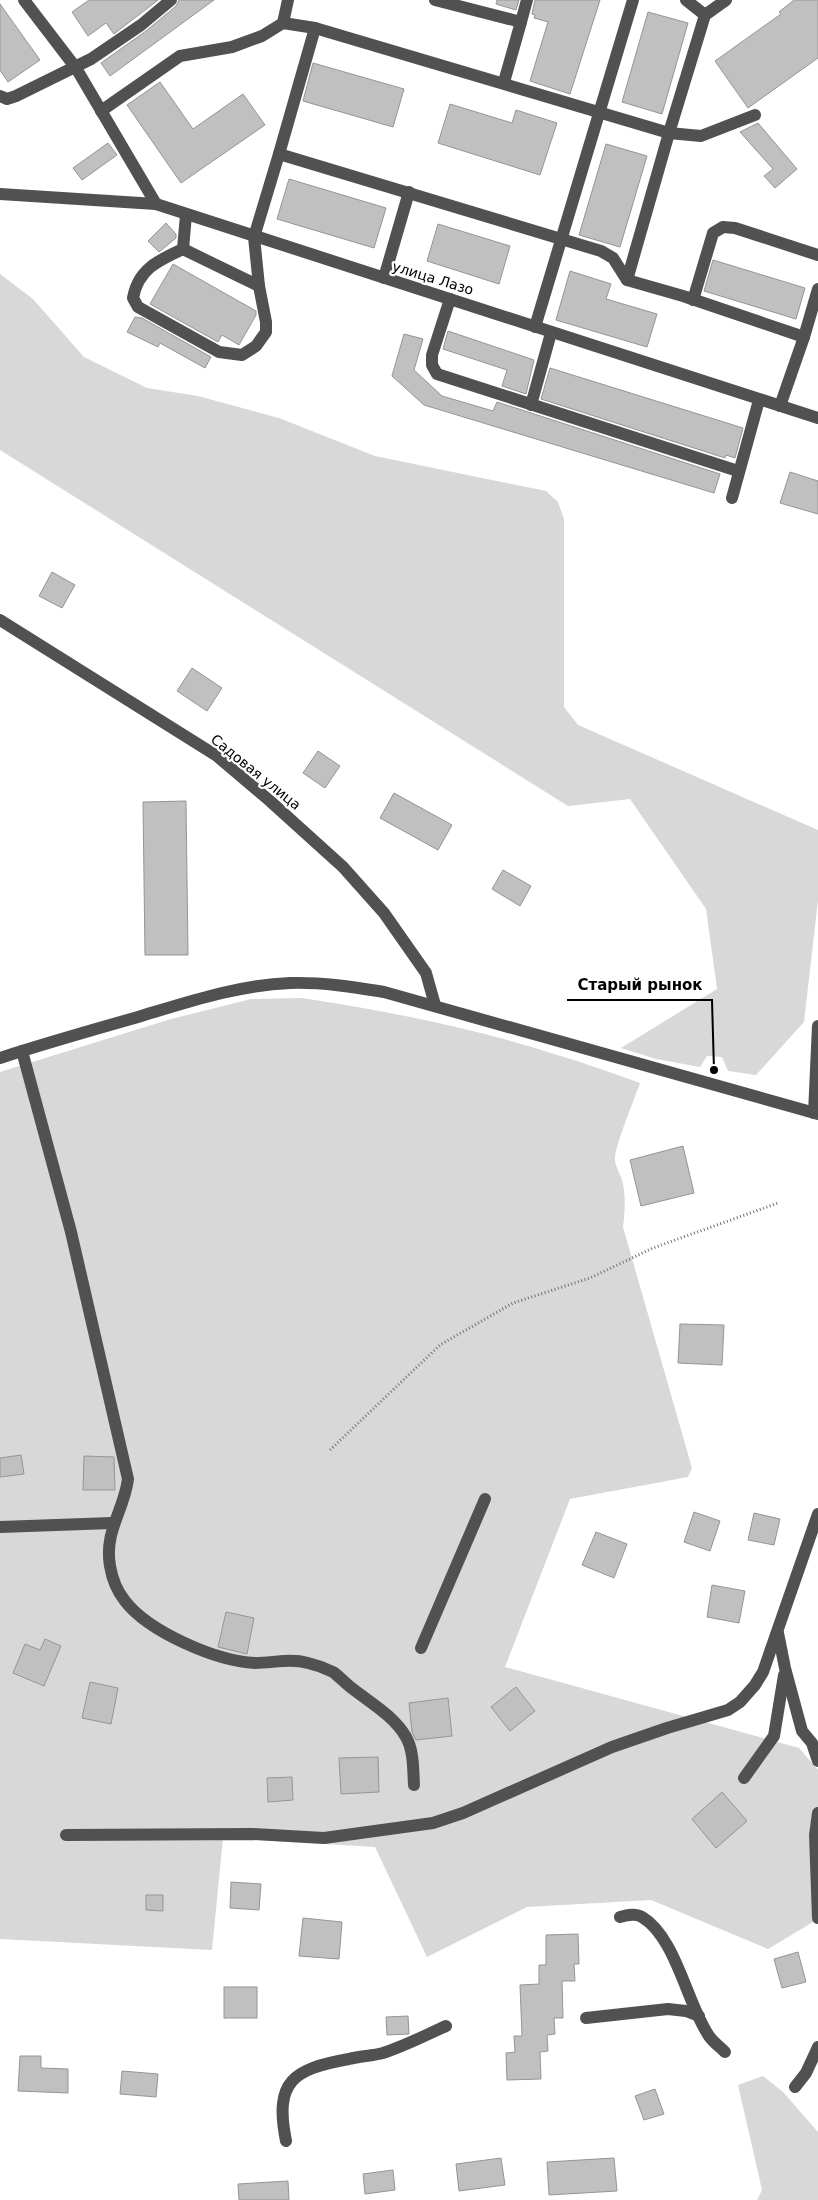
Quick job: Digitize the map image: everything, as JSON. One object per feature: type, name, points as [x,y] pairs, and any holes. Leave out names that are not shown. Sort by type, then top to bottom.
[{"type":"street","points":[[24,0],[76,68],[156,204]]},
{"type":"street","points":[[0,96],[7,98],[16,96],[76,68],[141,25],[171,0]]},
{"type":"street","points":[[283,23],[288,0]]},
{"type":"street","points":[[435,0],[521,22]]},
{"type":"street","points":[[504,82],[527,0]]},
{"type":"street","points":[[535,327],[633,0]]},
{"type":"street","points":[[686,0],[705,15]]},
{"type":"street","points":[[627,280],[705,15],[726,0]]},
{"type":"street","points":[[101,111],[180,56],[232,47],[262,36],[283,23],[315,28],[504,82],[669,133],[701,136],[755,115]]},
{"type":"street","points":[[259,286],[183,249],[156,261],[144,272],[135,286],[133,298],[138,307],[219,352],[242,355],[256,346],[266,332],[254,237],[315,28]]},
{"type":"street","points":[[279,154],[601,251],[613,258],[627,280],[804,337]]},
{"type":"street","points":[[384,278],[409,192]]},
{"type":"street","name":"улица Лазо","points":[[0,194],[156,204],[818,418]]},
{"type":"street","points":[[183,249],[186,215]]},
{"type":"street","points":[[693,300],[713,233],[723,227],[735,228],[818,255]]},
{"type":"street","points":[[780,406],[804,337],[818,289]]},
{"type":"street","points":[[450,299],[432,355],[432,365],[437,374],[738,471]]},
{"type":"street","points":[[531,405],[551,333]]},
{"type":"street","points":[[732,498],[759,400]]},
{"type":"street","name":"Садовая улица","points":[[0,620],[217,756],[270,801],[343,868],[384,913],[426,973],[435,1006]]},
{"type":"street","points":[[0,1058],[208,996],[252,987],[290,983],[348,986],[384,992],[816,1113],[818,1026]]},
{"type":"street","points":[[22,1051],[71,1232],[128,1479],[126,1494],[113,1523],[108,1543],[110,1566],[115,1583],[125,1601],[145,1618],[171,1636],[205,1652],[230,1660],[256,1663],[298,1661],[318,1666],[334,1673],[397,1724],[407,1738],[412,1754],[414,1785]]},
{"type":"street","points":[[421,1648],[485,1499]]},
{"type":"street","points":[[66,1835],[252,1834],[324,1838],[433,1823],[463,1813],[612,1747],[728,1710],[740,1702],[755,1685],[763,1672],[818,1514]]},
{"type":"street","points":[[0,1527],[112,1523]]},
{"type":"street","points":[[778,1631],[785,1668],[802,1731],[812,1744],[818,1761]]},
{"type":"street","points":[[744,1778],[774,1736],[785,1668]]},
{"type":"street","points":[[818,1813],[815,1835],[818,1918]]},
{"type":"street","points":[[620,1917],[632,1914],[641,1916],[656,1929],[670,1951],[709,2037],[725,2052]]},
{"type":"street","points":[[586,2018],[668,2010],[686,2011],[699,2016]]},
{"type":"street","points":[[286,2141],[282,2120],[282,2103],[287,2087],[296,2076],[313,2067],[382,2053],[446,2026]]},
{"type":"street","points":[[795,2086],[806,2073],[818,2047]]},
{"type":"path","points":[[330,1450],[440,1345],[513,1303],[590,1278],[653,1248],[778,1203]]},
{"type":"shaded area","points":[[0,274],[33,299],[84,357],[147,388],[198,396],[279,418],[375,456],[546,491],[558,502],[564,519],[564,707],[578,725],[818,830],[818,900],[804,1022],[756,1075],[728,1071],[722,1057],[707,1056],[700,1067],[656,1059],[621,1048],[717,989],[706,909],[630,799],[568,806],[0,450]]},
{"type":"shaded area","points":[[302,998],[399,1015],[463,1029],[526,1045],[640,1083],[615,1155],[624,1191],[623,1227],[692,1468],[688,1477],[570,1499],[505,1667],[799,1748],[818,1770],[818,1919],[768,1949],[651,1900],[527,1907],[427,1957],[375,1847],[223,1838],[212,1950],[0,1939],[0,1072],[171,1019],[251,999]]},
{"type":"shaded area","points":[[763,2076],[783,2092],[818,2132],[818,2200],[757,2200],[762,2190],[738,2085]]},
{"type":"building","points":[[89,0],[158,0],[114,34],[106,23],[88,36],[72,12]]},
{"type":"building","points":[[179,0],[214,0],[110,76],[101,63],[146,31],[176,6]]},
{"type":"building","points":[[497,0],[519,0],[516,10],[496,4]]},
{"type":"building","points":[[535,0],[600,0],[570,94],[530,81],[548,22],[534,18],[535,15],[532,14]]},
{"type":"building","points":[[794,0],[818,0],[818,58],[748,108],[715,61],[781,14],[779,12]]},
{"type":"building","points":[[0,4],[40,60],[8,82],[0,70]]},
{"type":"building","points":[[648,12],[688,23],[662,114],[622,102]]},
{"type":"building","points":[[313,63],[404,89],[393,127],[303,101]]},
{"type":"building","points":[[160,82],[193,129],[243,94],[265,125],[181,183],[127,105]]},
{"type":"building","points":[[450,104],[512,123],[516,110],[557,123],[540,175],[438,143]]},
{"type":"building","points":[[758,123],[797,169],[775,188],[764,176],[773,169],[740,132]]},
{"type":"building","points":[[108,143],[117,155],[82,180],[73,168]]},
{"type":"building","points":[[606,144],[647,156],[620,247],[579,235]]},
{"type":"building","points":[[289,179],[386,208],[374,248],[277,219]]},
{"type":"building","points":[[166,223],[176,234],[176,238],[159,252],[148,241]]},
{"type":"building","points":[[438,224],[510,246],[499,284],[427,261]]},
{"type":"building","points":[[713,260],[805,288],[796,319],[704,291]]},
{"type":"building","points":[[173,264],[256,311],[256,315],[239,345],[222,335],[218,342],[150,304]]},
{"type":"building","points":[[570,271],[611,284],[606,299],[657,314],[647,347],[556,320]]},
{"type":"building","points":[[135,317],[142,318],[211,357],[205,368],[160,343],[158,347],[127,332]]},
{"type":"building","points":[[448,331],[534,360],[526,394],[502,386],[507,370],[443,349]]},
{"type":"building","points":[[404,334],[423,339],[414,370],[442,396],[493,411],[497,402],[720,474],[714,493],[424,405],[392,376]]},
{"type":"building","points":[[550,368],[743,428],[735,458],[726,455],[725,458],[541,399]]},
{"type":"building","points":[[790,472],[818,481],[818,514],[780,503]]},
{"type":"building","points":[[52,572],[75,585],[62,608],[39,596]]},
{"type":"building","points":[[192,668],[222,688],[207,711],[177,691]]},
{"type":"building","points":[[318,751],[340,766],[325,788],[303,773]]},
{"type":"building","points":[[394,793],[452,825],[438,850],[380,818]]},
{"type":"building","points":[[186,801],[188,955],[145,955],[143,802]]},
{"type":"building","points":[[503,870],[531,886],[520,906],[492,889]]},
{"type":"building","points":[[683,1146],[694,1193],[641,1206],[630,1160]]},
{"type":"building","points":[[680,1324],[724,1325],[722,1365],[678,1363]]},
{"type":"building","points":[[21,1455],[24,1474],[0,1477],[0,1458]]},
{"type":"building","points":[[84,1456],[114,1457],[115,1490],[83,1490]]},
{"type":"building","points":[[694,1512],[720,1521],[710,1551],[684,1542]]},
{"type":"building","points":[[754,1513],[780,1519],[774,1545],[748,1540]]},
{"type":"building","points":[[596,1532],[627,1544],[614,1578],[582,1565]]},
{"type":"building","points":[[712,1585],[745,1591],[739,1623],[707,1617]]},
{"type":"building","points":[[226,1612],[254,1618],[247,1654],[218,1647]]},
{"type":"building","points":[[45,1639],[61,1646],[44,1686],[13,1673],[25,1644],[40,1650]]},
{"type":"building","points":[[90,1682],[118,1688],[111,1724],[82,1718]]},
{"type":"building","points":[[516,1687],[535,1711],[510,1731],[491,1707]]},
{"type":"building","points":[[448,1698],[452,1736],[416,1740],[412,1732],[409,1703]]},
{"type":"building","points":[[378,1757],[379,1792],[341,1794],[339,1758]]},
{"type":"building","points":[[292,1777],[293,1800],[268,1802],[267,1778]]},
{"type":"building","points":[[722,1792],[747,1821],[716,1848],[692,1819]]},
{"type":"building","points":[[231,1882],[261,1884],[259,1910],[230,1908]]},
{"type":"building","points":[[146,1895],[163,1895],[163,1911],[146,1910]]},
{"type":"building","points":[[303,1918],[342,1922],[339,1959],[299,1956]]},
{"type":"building","points":[[578,1934],[579,1964],[574,1964],[575,1981],[562,1981],[563,2018],[554,2018],[555,2034],[547,2035],[548,2051],[540,2052],[541,2079],[507,2080],[506,2053],[515,2052],[514,2036],[522,2036],[520,1985],[539,1984],[539,1965],[546,1965],[546,1935]]},
{"type":"building","points":[[798,1952],[806,1982],[782,1988],[774,1959]]},
{"type":"building","points":[[224,1987],[257,1987],[257,2018],[224,2018]]},
{"type":"building","points":[[408,2016],[409,2034],[387,2035],[386,2017]]},
{"type":"building","points":[[20,2056],[41,2056],[41,2068],[68,2069],[68,2093],[18,2091]]},
{"type":"building","points":[[122,2071],[158,2074],[156,2097],[120,2094]]},
{"type":"building","points":[[655,2089],[664,2114],[644,2120],[635,2096]]},
{"type":"building","points":[[501,2158],[505,2185],[459,2191],[456,2164]]},
{"type":"building","points":[[614,2158],[617,2191],[549,2195],[547,2162]]},
{"type":"building","points":[[393,2170],[395,2190],[365,2194],[363,2174]]},
{"type":"building","points":[[288,2181],[289,2200],[239,2200],[238,2184]]},
{"type":"place","name":"Старый рынок","points":[[714,1070]]}]
